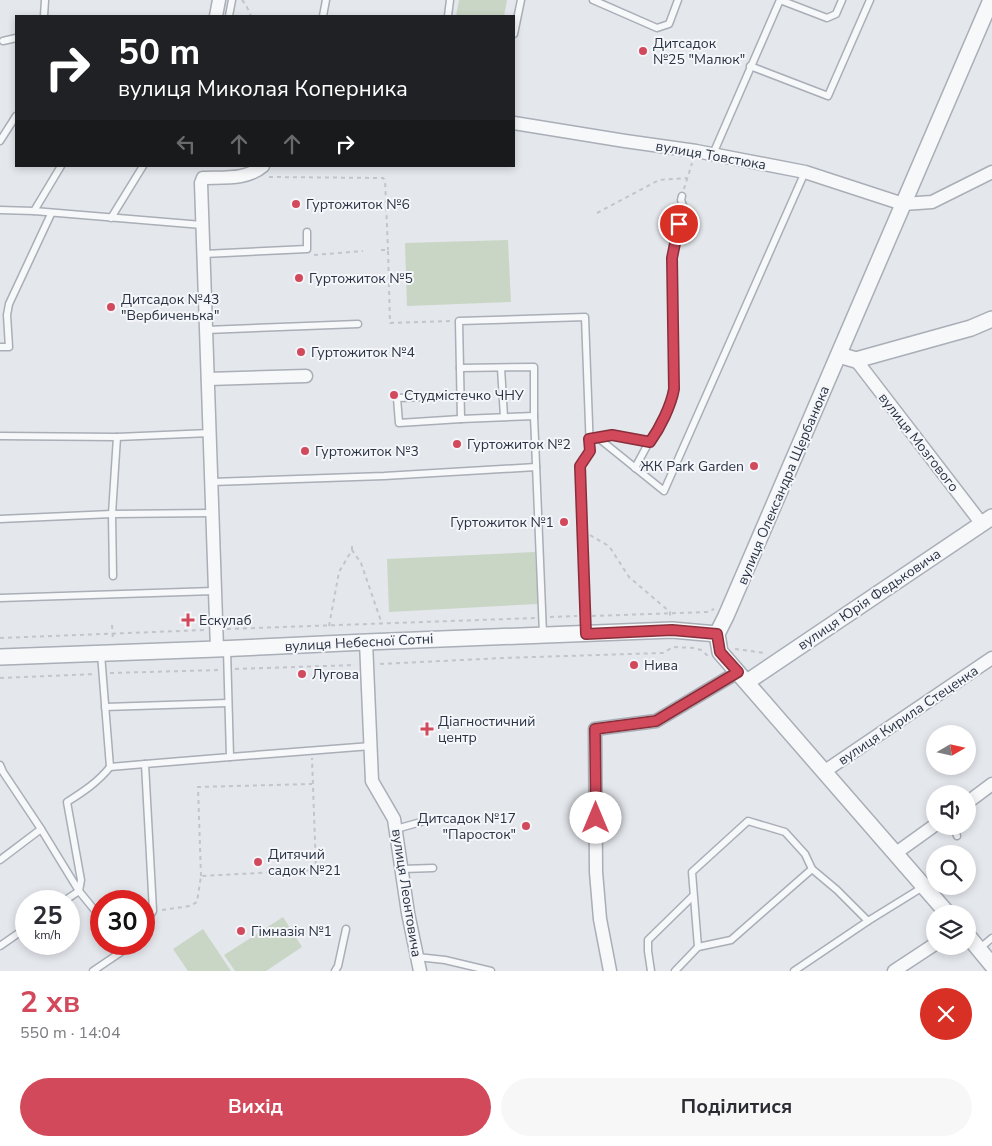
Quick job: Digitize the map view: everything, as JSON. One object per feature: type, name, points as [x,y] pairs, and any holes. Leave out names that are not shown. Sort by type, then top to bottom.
[{"type":"street","points":[[216,15],[219,0]]},
{"type":"street","name":"вулиця Олександра Щербанюка","points":[[717,634],[991,0]]},
{"type":"street","name":"вулиця Товстюка","points":[[515,123],[696,151],[804,172],[904,204]]},
{"type":"street","points":[[222,649],[216,629],[214,591],[201,183],[203,178],[242,176],[259,170],[262,167]]},
{"type":"street","points":[[904,204],[932,202],[992,172]]},
{"type":"street","points":[[839,355],[856,360],[971,328],[992,319]]},
{"type":"street","name":"вулиця Мозгового","points":[[856,360],[987,520]]},
{"type":"street","points":[[208,379],[306,376]]},
{"type":"street","name":"вулиця Юрія Федьковича","points":[[742,677],[987,520]]},
{"type":"street","name":"вулиця Небесної Сотні","points":[[0,657],[672,630],[717,634]]},
{"type":"street","points":[[717,634],[720,652],[940,905]]},
{"type":"street","name":"вулиця Леонтовича","points":[[366,642],[372,781],[394,819],[408,913],[420,971]]},
{"type":"street","name":"вулиця Кирила Стеценка","points":[[825,771],[992,658]]},
{"type":"street","points":[[610,971],[600,919],[596,872],[595,729],[656,721],[742,677]]},
{"type":"street","points":[[976,796],[992,784]]},
{"type":"street","points":[[896,853],[926,831]]},
{"type":"street","points":[[976,946],[992,965]]},
{"type":"street","points":[[894,971],[926,950]]},
{"type":"lane","points":[[44,15],[45,0]]},
{"type":"lane","points":[[229,15],[232,0]]},
{"type":"lane","points":[[323,15],[326,0]]},
{"type":"lane","points":[[448,15],[450,0]]},
{"type":"lane","points":[[515,28],[520,0]]},
{"type":"lane","points":[[592,0],[657,28],[669,24],[678,0]]},
{"type":"lane","points":[[713,154],[780,0],[827,18],[836,14],[842,0]]},
{"type":"lane","points":[[750,66],[828,96],[870,0]]},
{"type":"lane","points":[[3,41],[15,38]]},
{"type":"lane","points":[[0,141],[15,118]]},
{"type":"lane","points":[[34,211],[60,167]]},
{"type":"lane","points":[[111,218],[142,167]]},
{"type":"lane","points":[[597,437],[664,491],[804,172]]},
{"type":"lane","points":[[635,468],[656,433],[673,397],[672,258],[684,208],[681,200],[682,194]]},
{"type":"lane","points":[[0,210],[34,211],[202,225]]},
{"type":"lane","points":[[0,347],[9,348],[7,315],[9,304],[52,214]]},
{"type":"lane","points":[[204,254],[307,249],[307,232]]},
{"type":"lane","points":[[461,419],[459,321],[585,317],[590,451],[580,466],[586,634]]},
{"type":"lane","points":[[206,330],[358,324]]},
{"type":"lane","points":[[460,368],[534,367],[534,416],[543,635]]},
{"type":"lane","points":[[501,368],[504,417]]},
{"type":"lane","points":[[461,396],[397,398],[399,423],[534,416]]},
{"type":"lane","points":[[0,436],[117,437],[210,433]]},
{"type":"lane","points":[[589,439],[612,435],[650,442]]},
{"type":"lane","points":[[113,576],[112,514],[117,437]]},
{"type":"lane","points":[[211,482],[384,476],[536,467]]},
{"type":"lane","points":[[0,519],[112,514],[213,513]]},
{"type":"lane","points":[[0,598],[214,591]]},
{"type":"lane","points":[[222,649],[227,669],[230,757]]},
{"type":"lane","points":[[90,904],[80,891],[81,880],[66,802],[86,790],[102,777],[110,767],[100,653]]},
{"type":"lane","points":[[105,707],[228,703]]},
{"type":"lane","points":[[110,767],[371,746]]},
{"type":"lane","points":[[145,764],[152,890]]},
{"type":"lane","points":[[0,765],[1,773],[41,829],[79,890]]},
{"type":"lane","points":[[698,947],[692,872],[748,821],[786,832],[805,854],[812,869],[837,890],[868,921]]},
{"type":"lane","points":[[396,829],[421,822]]},
{"type":"lane","points":[[0,860],[41,829]]},
{"type":"lane","points":[[402,869],[433,868]]},
{"type":"lane","points":[[676,971],[698,947],[731,940],[812,869]]},
{"type":"lane","points":[[794,971],[924,886]]},
{"type":"lane","points":[[652,971],[648,940],[693,896]]},
{"type":"lane","points":[[335,971],[338,966],[346,929]]},
{"type":"lane","points":[[0,946],[15,936]]},
{"type":"lane","points":[[978,949],[992,938]]},
{"type":"lane","points":[[93,971],[113,955]]},
{"type":"lane","points":[[417,957],[445,960],[490,971]]},
{"type":"path","points":[[242,0],[251,15]]},
{"type":"path","points":[[682,194],[696,151]]},
{"type":"path","points":[[242,176],[383,178],[385,180],[390,324],[459,321]]},
{"type":"path","points":[[597,212],[659,180],[688,178]]},
{"type":"path","points":[[307,249],[308,255],[363,251]]},
{"type":"path","points":[[381,250],[388,250]]},
{"type":"path","points":[[582,530],[608,545],[629,577],[670,612]]},
{"type":"path","points":[[330,626],[338,572],[352,550],[352,543]]},
{"type":"path","points":[[352,550],[361,563],[382,624]]},
{"type":"path","points":[[0,638],[707,612],[717,607]]},
{"type":"path","points":[[0,678],[662,652],[673,647],[695,648],[701,650],[710,658],[728,649],[773,654]]},
{"type":"path","points":[[201,876],[316,870],[312,751]]},
{"type":"path","points":[[155,911],[190,906],[197,902],[201,876],[198,787],[313,784]]},
{"type":"green space","points":[[459,0],[507,0],[504,15],[456,15]]},
{"type":"green space","points":[[508,240],[511,302],[407,306],[405,243]]},
{"type":"green space","points":[[535,552],[538,604],[389,612],[387,559]]},
{"type":"green space","points":[[283,917],[302,947],[266,971],[235,971],[224,955]]},
{"type":"green space","points":[[203,929],[231,971],[188,971],[173,949]]},
{"type":"place","name":"Дитсадок №25 \"Малюк\"","points":[[643,51]]},
{"type":"place","name":"Гуртожиток №6","points":[[296,204]]},
{"type":"place","name":"Гуртожиток №5","points":[[299,278]]},
{"type":"place","name":"Дитсадок №43 \"Вербиченька\"","points":[[111,307]]},
{"type":"place","name":"Гуртожиток №4","points":[[301,352]]},
{"type":"place","name":"Студмістечко ЧНУ","points":[[394,395]]},
{"type":"place","name":"Гуртожиток №2","points":[[457,444]]},
{"type":"place","name":"Гуртожиток №3","points":[[305,451]]},
{"type":"place","name":"ЖК Park Garden","points":[[754,466]]},
{"type":"place","name":"Гуртожиток №1","points":[[564,522]]},
{"type":"place","name":"Ескулаб","points":[[188,620]]},
{"type":"place","name":"Нива","points":[[634,665]]},
{"type":"place","name":"Лугова","points":[[302,674]]},
{"type":"place","name":"Діагностичний центр","points":[[427,729]]},
{"type":"place","name":"Дитсадок №17 \"Паросток\"","points":[[526,826]]},
{"type":"place","name":"Дитячий садок №21","points":[[258,862]]},
{"type":"place","name":"Гімназія №1","points":[[241,931]]},
{"type":"route","points":[[596,818],[595,729],[656,721],[738,672],[720,652],[717,634],[672,630],[586,634],[580,466],[590,451],[589,439],[612,435],[650,442],[673,397],[672,258],[679,224]]}]
